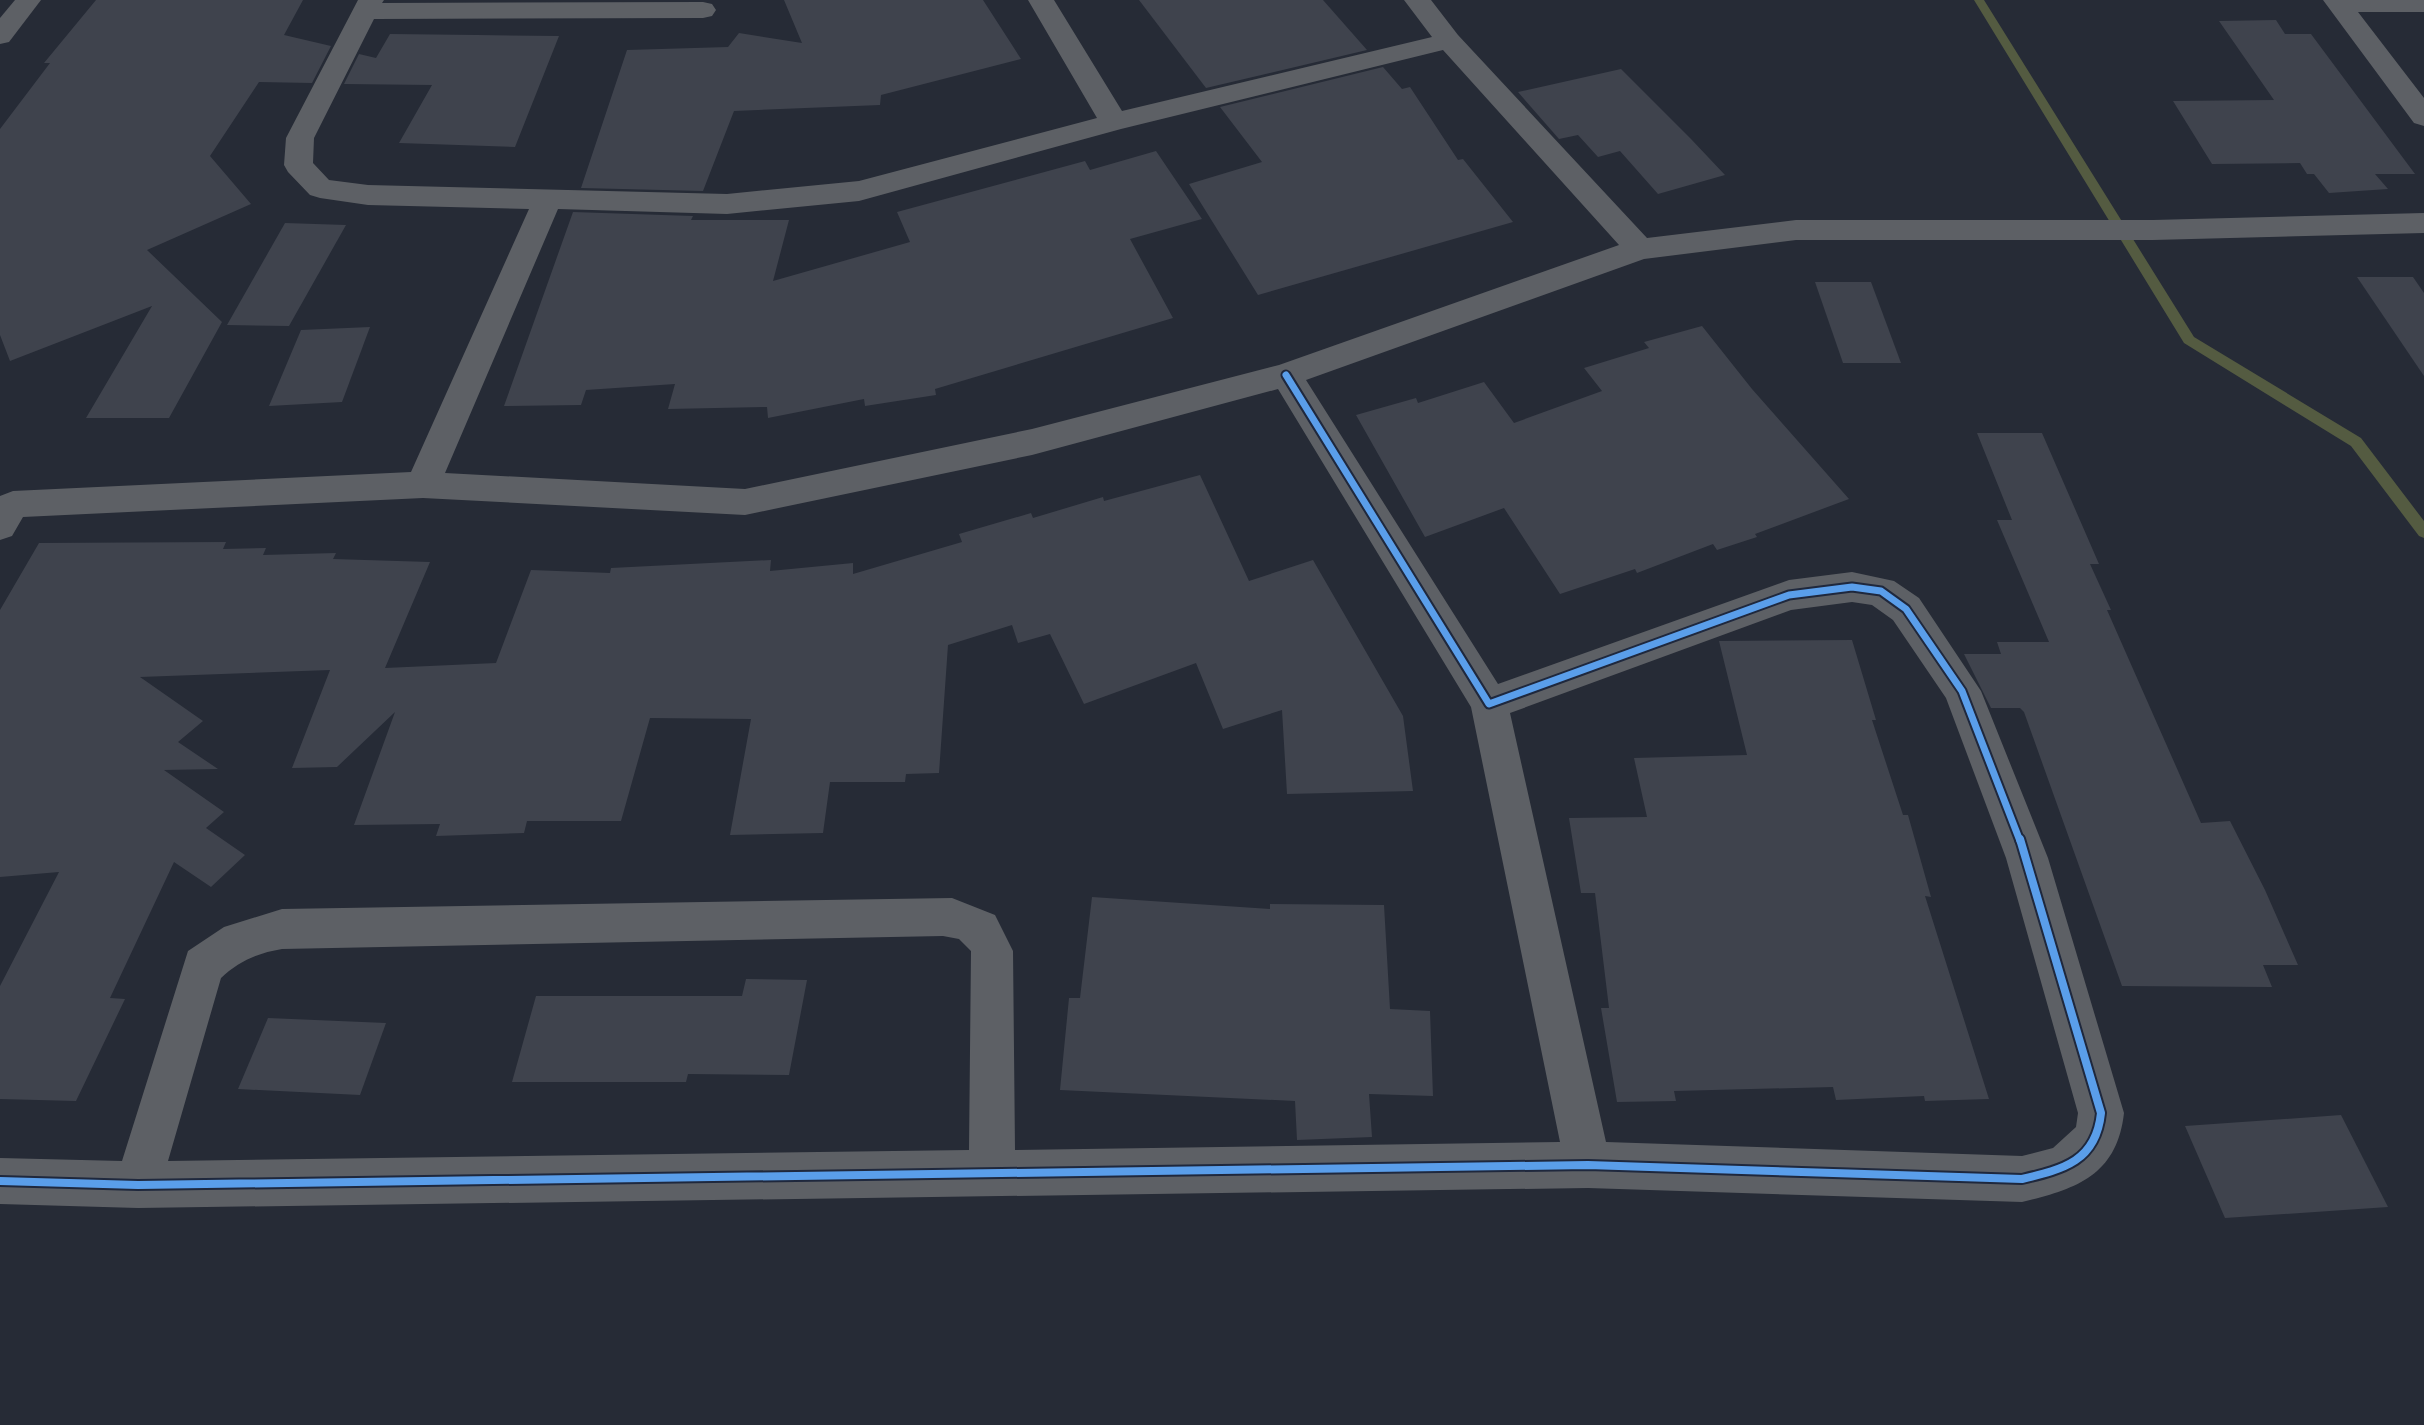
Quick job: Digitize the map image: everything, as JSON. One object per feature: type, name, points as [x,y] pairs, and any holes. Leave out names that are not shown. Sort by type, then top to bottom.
[{"type":"street","points":[[0,36],[28,0]]},
{"type":"street","points":[[1041,0],[1114,122]]},
{"type":"street","points":[[1417,0],[1450,41],[1640,249]]},
{"type":"street","points":[[2337,2],[2424,4]]},
{"type":"street","points":[[2337,2],[2424,117]]},
{"type":"street","points":[[703,10],[368,5],[300,138],[298,165],[320,188],[368,195],[727,204],[859,191],[1114,122],[1450,41]]},
{"type":"street","points":[[423,485],[548,199]]},
{"type":"street","points":[[4,505],[423,485],[745,502],[1032,442],[1286,375],[1640,249],[1797,230],[2153,230],[2424,223]]},
{"type":"street","points":[[1286,375],[1489,704],[1588,1165]]},
{"type":"street","points":[[0,1181],[138,1185],[1588,1165],[2022,1179],[2072,1163],[2093,1147],[2101,1131],[2101,1113],[2027,858],[1962,691],[1906,609],[1881,591],[1852,587],[1789,595],[1489,704]]},
{"type":"street","points":[[138,1185],[203,966],[232,943],[259,932],[282,929],[929,916],[972,921],[990,940],[992,1173]]},
{"type":"building","points":[[96,0],[303,0],[284,35],[331,46],[312,83],[259,82],[210,156],[251,204],[147,250],[222,322],[169,418],[86,418],[152,306],[10,361],[0,335],[0,129],[50,63],[44,63]]},
{"type":"building","points":[[784,0],[983,0],[1021,59],[881,95],[880,105],[734,111],[703,191],[581,188],[627,50],[728,47],[739,33],[802,43]]},
{"type":"building","points":[[1139,0],[1323,0],[1367,50],[1206,88]]},
{"type":"building","points":[[2276,20],[2285,34],[2311,34],[2415,174],[2375,174],[2388,189],[2329,193],[2314,174],[2307,174],[2300,163],[2212,164],[2173,101],[2274,100],[2219,21]]},
{"type":"building","points":[[390,34],[559,36],[515,147],[399,143],[432,85],[344,84],[359,54],[376,58]]},
{"type":"building","points":[[1383,67],[1402,89],[1410,87],[1458,160],[1463,159],[1513,222],[1258,295],[1189,184],[1262,162],[1220,107]]},
{"type":"building","points":[[1621,69],[1725,175],[1658,194],[1620,151],[1598,157],[1578,135],[1559,139],[1518,92]]},
{"type":"building","points":[[1156,151],[1202,219],[1130,239],[1173,318],[935,389],[936,395],[865,406],[864,399],[768,418],[767,407],[668,409],[675,384],[586,390],[581,405],[504,406],[573,212],[693,216],[691,220],[789,220],[773,281],[910,242],[897,212],[1085,161],[1090,170]]},
{"type":"building","points":[[285,223],[346,225],[289,326],[227,325]]},
{"type":"building","points":[[2357,277],[2413,277],[2424,293],[2424,376]]},
{"type":"building","points":[[1815,282],[1871,282],[1901,363],[1843,363]]},
{"type":"building","points":[[1702,326],[1752,389],[1849,499],[1755,534],[1757,537],[1717,550],[1713,544],[1637,573],[1635,569],[1560,594],[1504,508],[1425,537],[1356,415],[1416,398],[1418,403],[1484,382],[1514,423],[1602,391],[1584,368],[1649,348],[1644,342]]},
{"type":"building","points":[[370,327],[342,402],[269,406],[301,330]]},
{"type":"building","points":[[1977,433],[2042,433],[2099,564],[2090,564],[2111,610],[2107,610],[2201,823],[2230,821],[2265,890],[2298,965],[2263,965],[2272,987],[2122,986],[2024,712],[2020,708],[1991,708],[1964,654],[2001,654],[1997,642],[2049,642],[1997,520],[2012,520]]},
{"type":"building","points":[[1200,475],[1249,581],[1313,560],[1403,716],[1413,791],[1287,794],[1282,710],[1223,729],[1196,663],[1084,704],[1050,634],[1018,643],[1012,625],[948,645],[939,773],[906,774],[905,782],[830,782],[823,833],[730,835],[751,719],[650,718],[621,821],[527,821],[524,833],[436,836],[440,824],[354,825],[395,712],[337,767],[292,768],[330,670],[140,677],[203,721],[178,742],[218,769],[164,770],[224,812],[206,828],[245,855],[211,887],[174,862],[110,998],[125,999],[76,1101],[0,1099],[0,986],[59,872],[0,877],[0,610],[39,543],[226,542],[223,549],[266,548],[263,555],[336,553],[333,559],[430,562],[385,668],[496,663],[531,570],[610,573],[611,568],[771,560],[770,571],[853,563],[853,574],[962,542],[959,534],[1031,513],[1033,518],[1103,497],[1104,501]]},
{"type":"building","points":[[1852,640],[1876,720],[1872,720],[1903,815],[1908,815],[1931,897],[1925,896],[1989,1099],[1925,1101],[1924,1096],[1836,1100],[1833,1087],[1674,1091],[1676,1101],[1617,1102],[1601,1008],[1609,1008],[1595,893],[1581,893],[1569,818],[1647,817],[1634,758],[1747,755],[1719,641]]},
{"type":"building","points":[[1092,897],[1270,909],[1270,904],[1384,905],[1390,1009],[1430,1011],[1433,1096],[1369,1094],[1372,1137],[1297,1140],[1295,1101],[1060,1090],[1069,998],[1080,998]]},
{"type":"building","points":[[746,979],[807,980],[789,1075],[688,1074],[686,1082],[512,1082],[536,996],[742,996]]},
{"type":"building","points":[[268,1018],[386,1023],[360,1095],[238,1089]]},
{"type":"building","points":[[2341,1115],[2388,1207],[2225,1218],[2185,1126]]},
{"type":"waterway","points":[[1979,0],[2189,340],[2356,442],[2424,532]]},
{"type":"cycle path","points":[[0,1181],[138,1185],[1588,1165],[2022,1179],[2064,1167],[2086,1152],[2094,1142],[2101,1113],[2027,858],[1962,691],[1906,609],[1881,591],[1852,587],[1789,595],[1489,704],[1286,375]]}]
